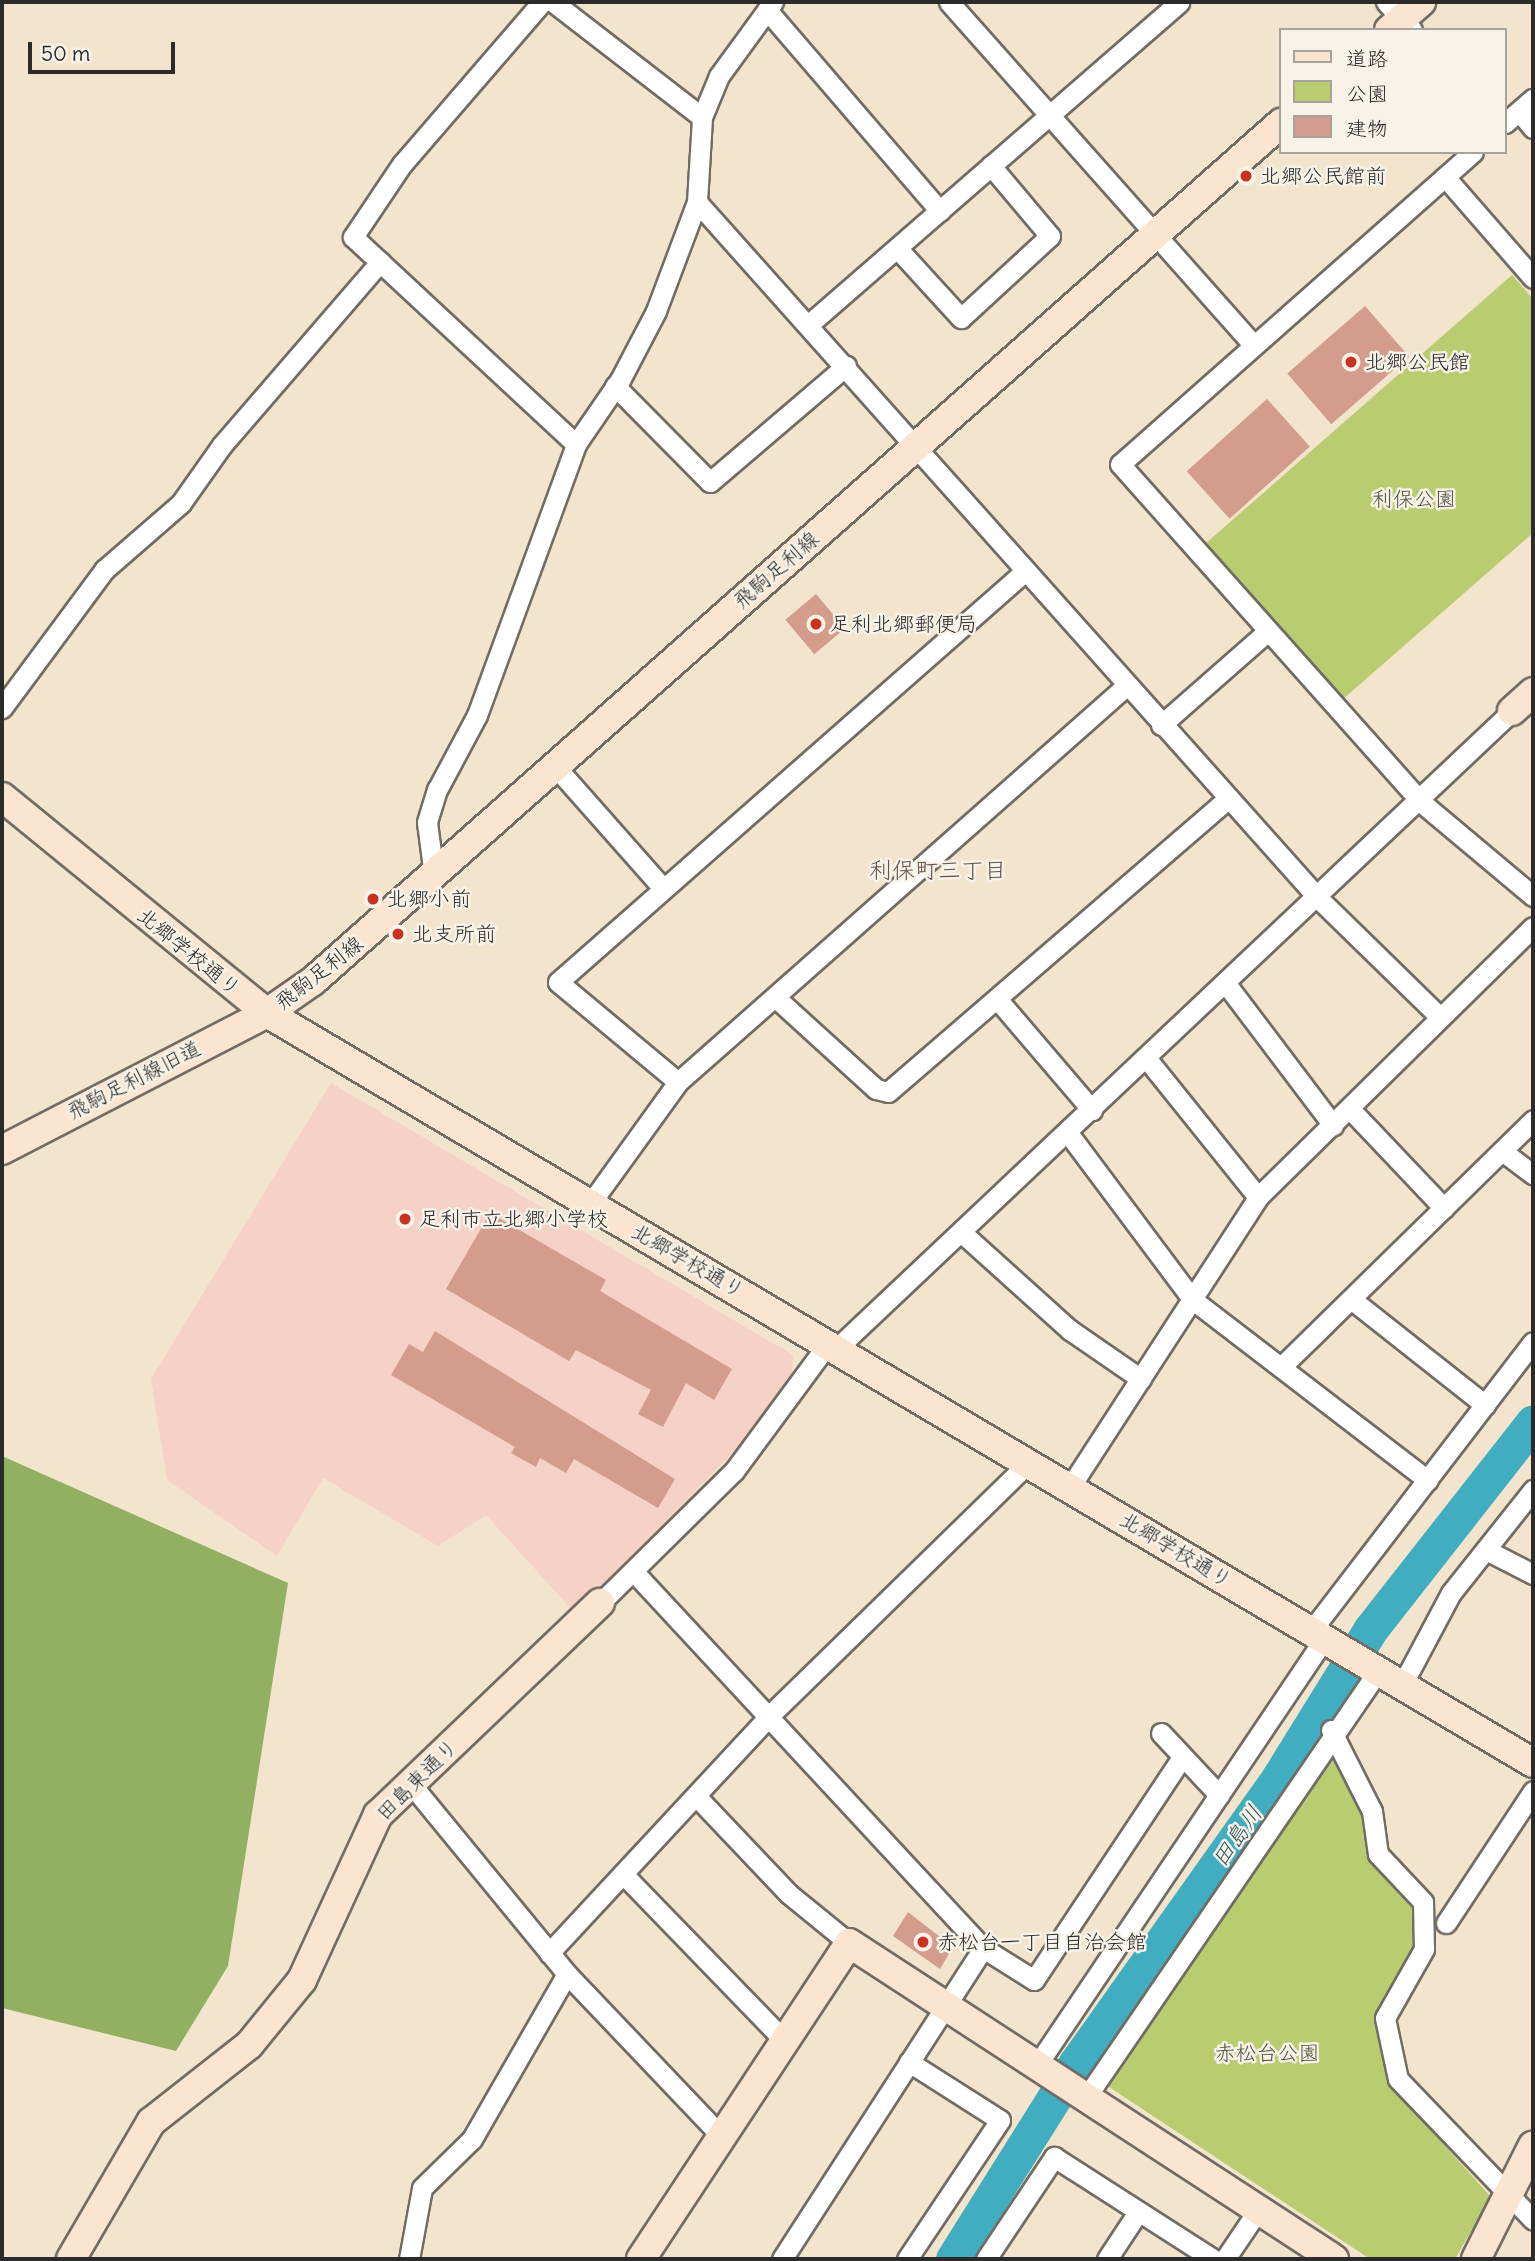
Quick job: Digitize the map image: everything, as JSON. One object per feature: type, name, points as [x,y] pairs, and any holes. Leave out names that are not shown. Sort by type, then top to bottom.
[{"type":"street","points":[[542,2],[402,164],[353,237],[576,444]]},
{"type":"street","points":[[553,2],[702,117]]},
{"type":"street","points":[[950,2],[1254,345]]},
{"type":"street","points":[[808,325],[1179,2]]},
{"type":"street","points":[[434,876],[427,821],[477,715],[576,444],[615,386],[656,311],[697,202],[702,117],[719,76],[770,6],[940,211]]},
{"type":"street","points":[[1519,111],[1533,128]]},
{"type":"street","name":"飛駒足利線","points":[[267,1013],[434,876],[554,765],[1280,124]]},
{"type":"street","points":[[1471,154],[1120,464],[1422,803],[1533,896]]},
{"type":"street","points":[[897,248],[961,318],[1050,236],[991,166]]},
{"type":"street","points":[[1445,177],[1533,278]]},
{"type":"street","points":[[697,202],[846,366],[1024,572],[1319,899],[1439,1016]]},
{"type":"street","points":[[2,708],[104,570],[180,503],[222,445],[380,262]]},
{"type":"street","points":[[615,386],[710,482],[846,366]]},
{"type":"street","points":[[678,1082],[558,982],[661,886],[1024,572]]},
{"type":"street","points":[[1161,725],[1267,632]]},
{"type":"street","points":[[590,1204],[678,1082],[1126,686]]},
{"type":"street","points":[[1513,711],[1533,692]]},
{"type":"street","name":"田島東通り","points":[[71,2259],[151,2122],[249,2045],[302,1980],[360,1844],[378,1815],[734,1471],[833,1345],[961,1233],[1227,985],[1422,803],[1513,711]]},
{"type":"street","points":[[554,765],[661,886]]},
{"type":"street","name":"北郷学校通り","points":[[2,797],[267,1013],[833,1345],[1384,1674]]},
{"type":"street","points":[[776,998],[888,1092],[998,1000],[1229,798]]},
{"type":"street","points":[[1070,1487],[1258,1197],[1333,1125],[1439,1016],[1533,927]]},
{"type":"street","points":[[1227,985],[1333,1125]]},
{"type":"street","points":[[998,1000],[1092,1110]]},
{"type":"street","name":"飛駒足利線旧道","points":[[2,1150],[267,1013]]},
{"type":"street","points":[[1147,1059],[1258,1197]]},
{"type":"street","points":[[1349,1108],[1444,1208]]},
{"type":"street","points":[[1281,1367],[1533,1120]]},
{"type":"street","points":[[1068,1133],[1193,1300],[1428,1479]]},
{"type":"street","points":[[1502,1151],[1533,1174]]},
{"type":"street","points":[[961,1233],[1070,1330],[1142,1379]]},
{"type":"street","points":[[1351,1299],[1485,1405]]},
{"type":"street","points":[[1041,2068],[1428,1479],[1533,1342]]},
{"type":"street","points":[[549,1953],[771,1714],[1029,1462]]},
{"type":"street","points":[[1084,2095],[1331,1730],[1384,1674],[1488,1551],[1533,1490]]},
{"type":"street","points":[[1488,1551],[1533,1574]]},
{"type":"street","points":[[633,1571],[771,1714],[983,1948],[1034,1980],[1181,1759]]},
{"type":"street","points":[[1384,1674],[1533,1763]]},
{"type":"street","points":[[1331,1730],[1372,1811],[1378,1854],[1423,1902],[1424,1949],[1385,2018],[1398,2079],[1509,2198],[1533,2220]]},
{"type":"street","points":[[1161,1733],[1181,1759],[1219,1795]]},
{"type":"street","points":[[411,1784],[567,1974],[722,2137]]},
{"type":"street","points":[[1446,1923],[1533,1791]]},
{"type":"street","points":[[696,1796],[789,1894],[849,1943],[1334,2259]]},
{"type":"street","points":[[623,1874],[785,2041]]},
{"type":"street","points":[[641,2259],[849,1943]]},
{"type":"street","points":[[782,2259],[983,1948]]},
{"type":"street","points":[[409,2259],[422,2188],[472,2139],[567,1974]]},
{"type":"street","points":[[907,2259],[1000,2120],[909,2062]]},
{"type":"street","points":[[1476,2259],[1509,2198],[1533,2145]]},
{"type":"street","points":[[986,2259],[1054,2157],[1213,2259]]},
{"type":"street","points":[[1225,2259],[1258,2210]]},
{"type":"street","points":[[1107,2259],[1138,2212]]},
{"type":"shaded area","name":"足利市立北郷小学校","points":[[331,1083],[793,1355],[792,1375],[741,1444],[575,1613],[486,1515],[438,1546],[323,1478],[277,1556],[167,1480],[151,1379]]},
{"type":"green space","name":"利保公園","points":[[1512,275],[1533,299],[1533,533],[1342,700],[1205,544]]},
{"type":"green space","points":[[2,1456],[288,1583],[228,1966],[176,2051],[2,2008]]},
{"type":"green space","name":"赤松台公園","points":[[1330,1745],[1418,1905],[1420,1942],[1377,2015],[1392,2087],[1491,2197],[1455,2259],[1370,2259],[1106,2085]]},
{"type":"building","name":"北郷公民館","points":[[1365,306],[1409,357],[1331,424],[1287,374]]},
{"type":"building","points":[[1267,399],[1310,447],[1230,519],[1187,471]]},
{"type":"building","name":"足利北郷郵便局","points":[[816,594],[845,628],[814,654],[785,620]]},
{"type":"building","points":[[490,1213],[606,1280],[600,1291],[732,1369],[714,1400],[686,1383],[663,1427],[638,1414],[651,1390],[576,1350],[569,1361],[446,1289]]},
{"type":"building","points":[[435,1331],[675,1479],[658,1508],[574,1459],[566,1473],[540,1458],[536,1467],[511,1453],[515,1447],[391,1375],[409,1344],[423,1352]]},
{"type":"building","name":"赤松台一丁目自治会館","points":[[908,1912],[953,1947],[940,1969],[893,1936]]},
{"type":"waterway","name":"田島川","points":[[953,2259],[1076,2063],[1279,1777],[1370,1630],[1533,1422]]},
{"type":"place","name":"北郷公民館前","points":[[1246,176]]},
{"type":"place","name":"北郷公民館","points":[[1351,362]]},
{"type":"place","name":"足利北郷郵便局","points":[[816,624]]},
{"type":"place","name":"北郷小前","points":[[373,899]]},
{"type":"place","name":"北支所前","points":[[398,934]]},
{"type":"place","name":"足利市立北郷小学校","points":[[405,1219]]},
{"type":"place","name":"赤松台一丁目自治会館","points":[[923,1942]]},
{"type":"district","name":"利保町三丁目","points":[[938,870]]}]
